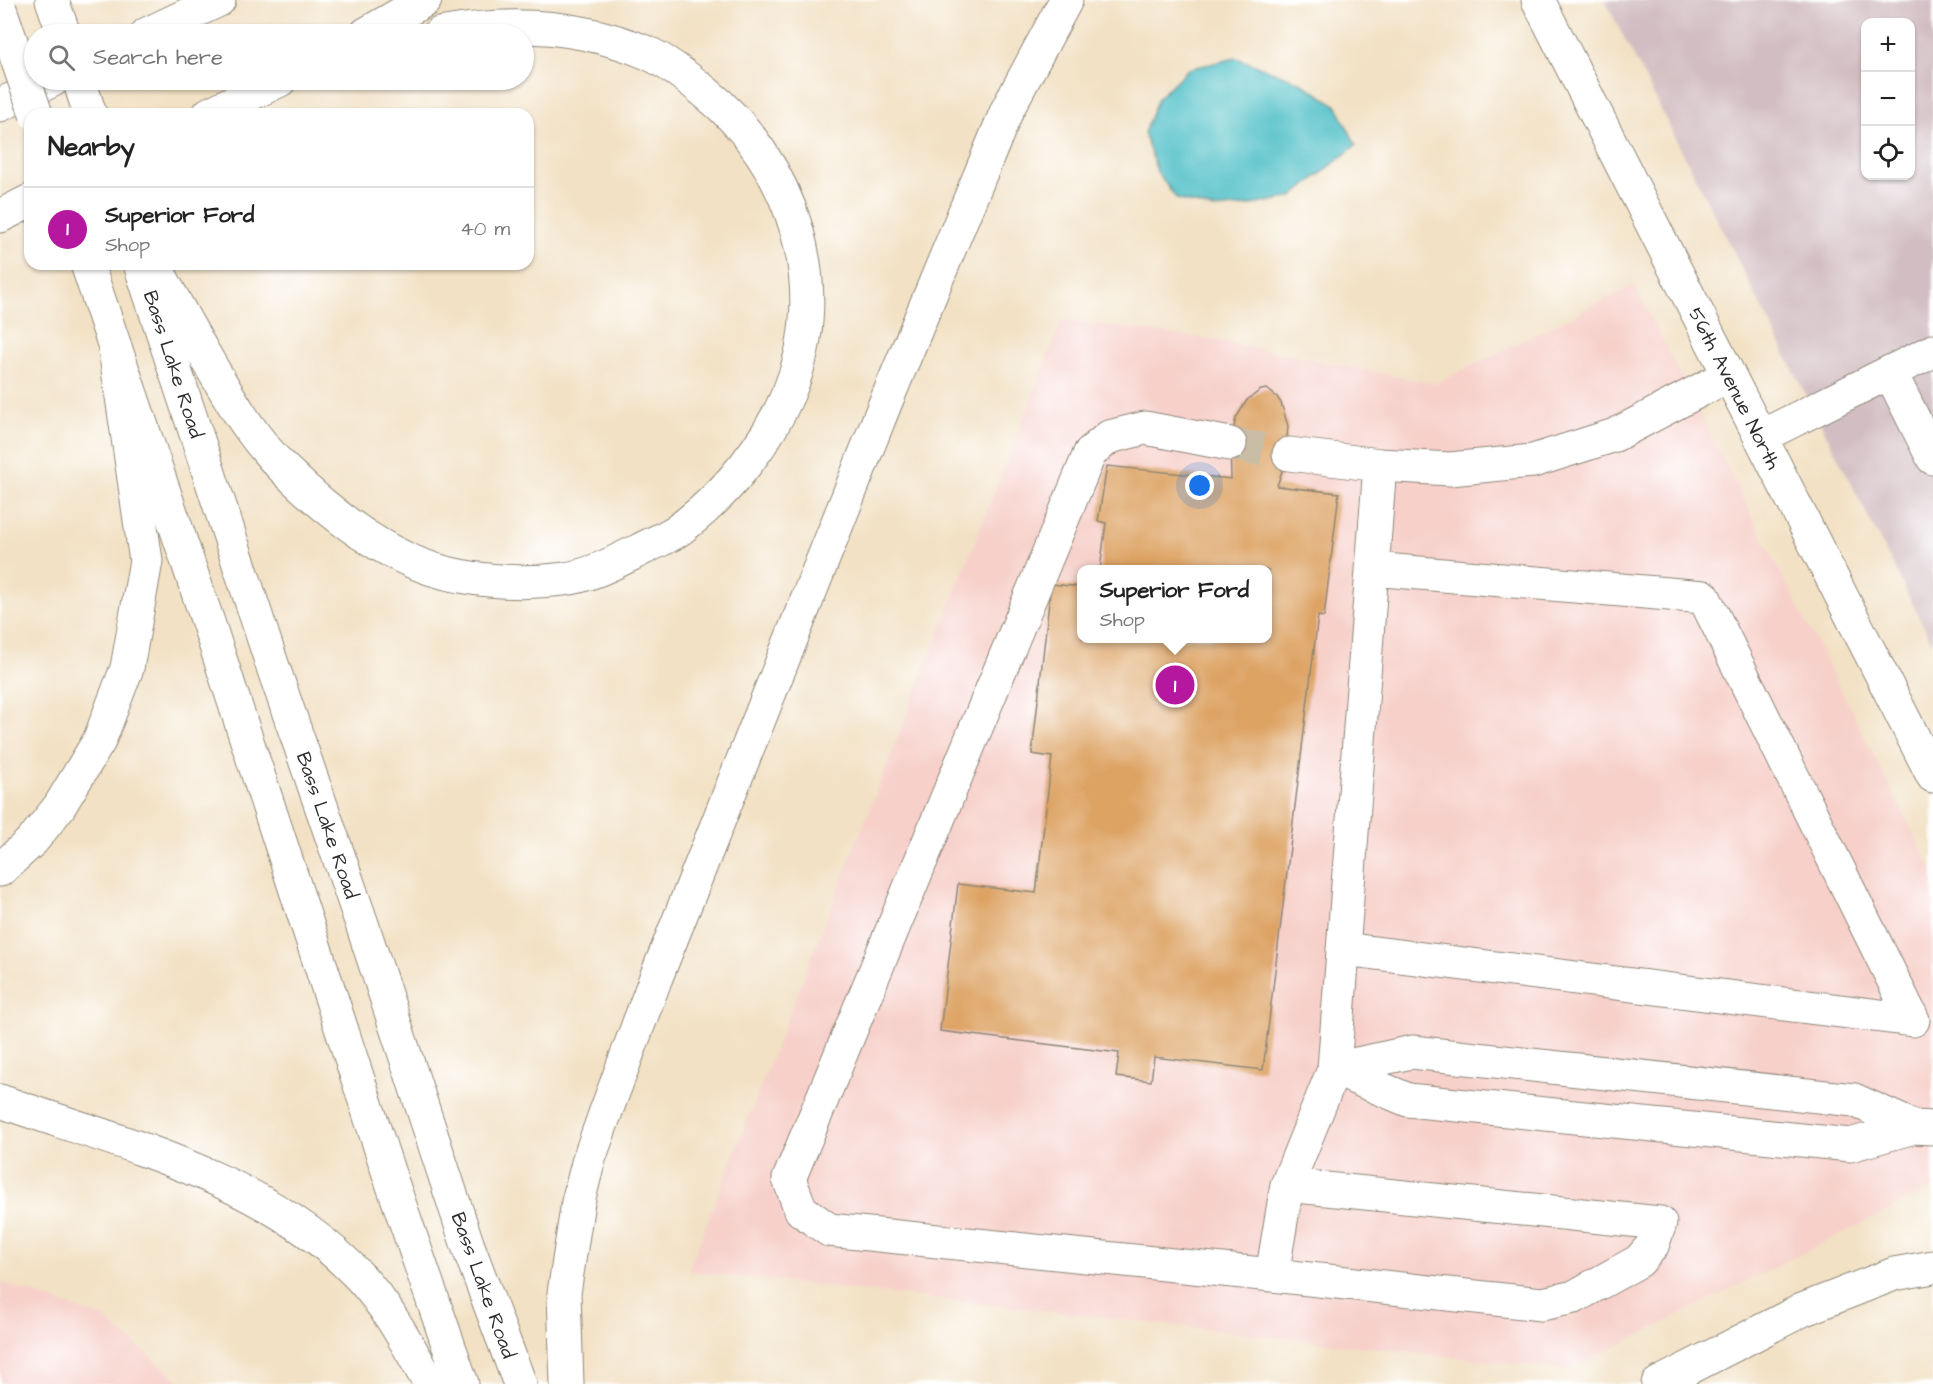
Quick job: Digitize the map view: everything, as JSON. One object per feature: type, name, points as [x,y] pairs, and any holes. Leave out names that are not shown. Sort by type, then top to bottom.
[{"type":"main road","points":[[52,0],[60,24]]},
{"type":"main road","points":[[383,24],[425,0]]},
{"type":"main road","points":[[567,1384],[564,1340],[566,1281],[579,1202],[589,1160],[604,1114],[899,371],[1007,110],[1066,0]]},
{"type":"main road","name":"56th Avenue North","points":[[1538,0],[1933,776]]},
{"type":"main road","points":[[168,24],[211,3]]},
{"type":"main road","points":[[0,9],[24,79]]},
{"type":"main road","points":[[156,270],[173,324],[241,419],[282,468],[318,500],[395,554],[443,572],[482,580],[567,579],[603,566],[684,527],[743,470],[763,440],[789,392],[800,355],[807,314],[797,225],[782,188],[754,140],[726,108],[691,80],[653,56],[607,39],[574,32],[534,28]]},
{"type":"main road","points":[[28,90],[34,108]]},
{"type":"main road","points":[[0,105],[32,90]]},
{"type":"main road","points":[[82,90],[88,108]]},
{"type":"main road","points":[[222,108],[259,90]]},
{"type":"main road","points":[[0,216],[24,204]]},
{"type":"main road","points":[[89,270],[210,628],[389,1174],[462,1384]]},
{"type":"main road","name":"Bass Lake Road","points":[[143,270],[173,324],[273,667],[366,935],[468,1246],[520,1384]]},
{"type":"main road","points":[[0,870],[33,840],[64,798],[99,741],[127,668],[146,561],[115,349]]},
{"type":"main road","points":[[1760,437],[1933,351]]},
{"type":"main road","points":[[1890,372],[1933,458]]},
{"type":"main road","points":[[1289,454],[1380,465],[1450,469],[1533,461],[1615,435],[1729,375]]},
{"type":"main road","points":[[1230,444],[1145,428],[1109,437],[1090,453],[789,1179],[801,1210],[829,1230],[1542,1304],[1574,1297],[1639,1261],[1652,1246],[1660,1222],[1287,1185]]},
{"type":"main road","points":[[1272,1275],[1287,1185],[1334,1068],[1380,465]]},
{"type":"main road","points":[[1343,949],[1913,1020],[1704,597],[1372,569]]},
{"type":"main road","points":[[1334,1068],[1412,1052],[1854,1100],[1924,1127]]},
{"type":"main road","points":[[1334,1068],[1408,1100],[1850,1145],[1924,1127]]},
{"type":"main road","points":[[0,1101],[185,1167],[249,1195],[309,1230],[361,1278],[395,1323],[430,1384]]},
{"type":"main road","points":[[1658,1384],[1802,1310],[1894,1274],[1933,1267]]},
{"type":"shaded area","points":[[1605,0],[1933,0],[1933,644]]},
{"type":"shaded area","points":[[1634,285],[1933,871],[1933,1188],[1569,1370],[688,1271],[1062,320],[1215,340],[1435,384]]},
{"type":"shaded area","points":[[0,1282],[104,1318],[183,1384],[0,1384]]},
{"type":"water","points":[[1236,58],[1300,82],[1336,105],[1356,145],[1292,197],[1247,206],[1214,209],[1177,199],[1158,174],[1144,133],[1158,98],[1188,69]]},
{"type":"building","points":[[1267,389],[1277,397],[1288,426],[1285,462],[1277,486],[1339,493],[1324,617],[1318,616],[1263,1070],[1154,1057],[1151,1081],[1116,1077],[1119,1053],[940,1031],[958,884],[1036,893],[1052,757],[1032,754],[1051,584],[1077,587],[1077,643],[1272,643],[1272,565],[1101,565],[1106,523],[1098,521],[1107,466],[1231,479],[1230,444],[1236,418],[1247,400],[1261,390]]},
{"type":"tunnel","points":[[1230,444],[1289,454]]},
{"type":"place","name":"Superior Ford","points":[[1175,685]]}]
